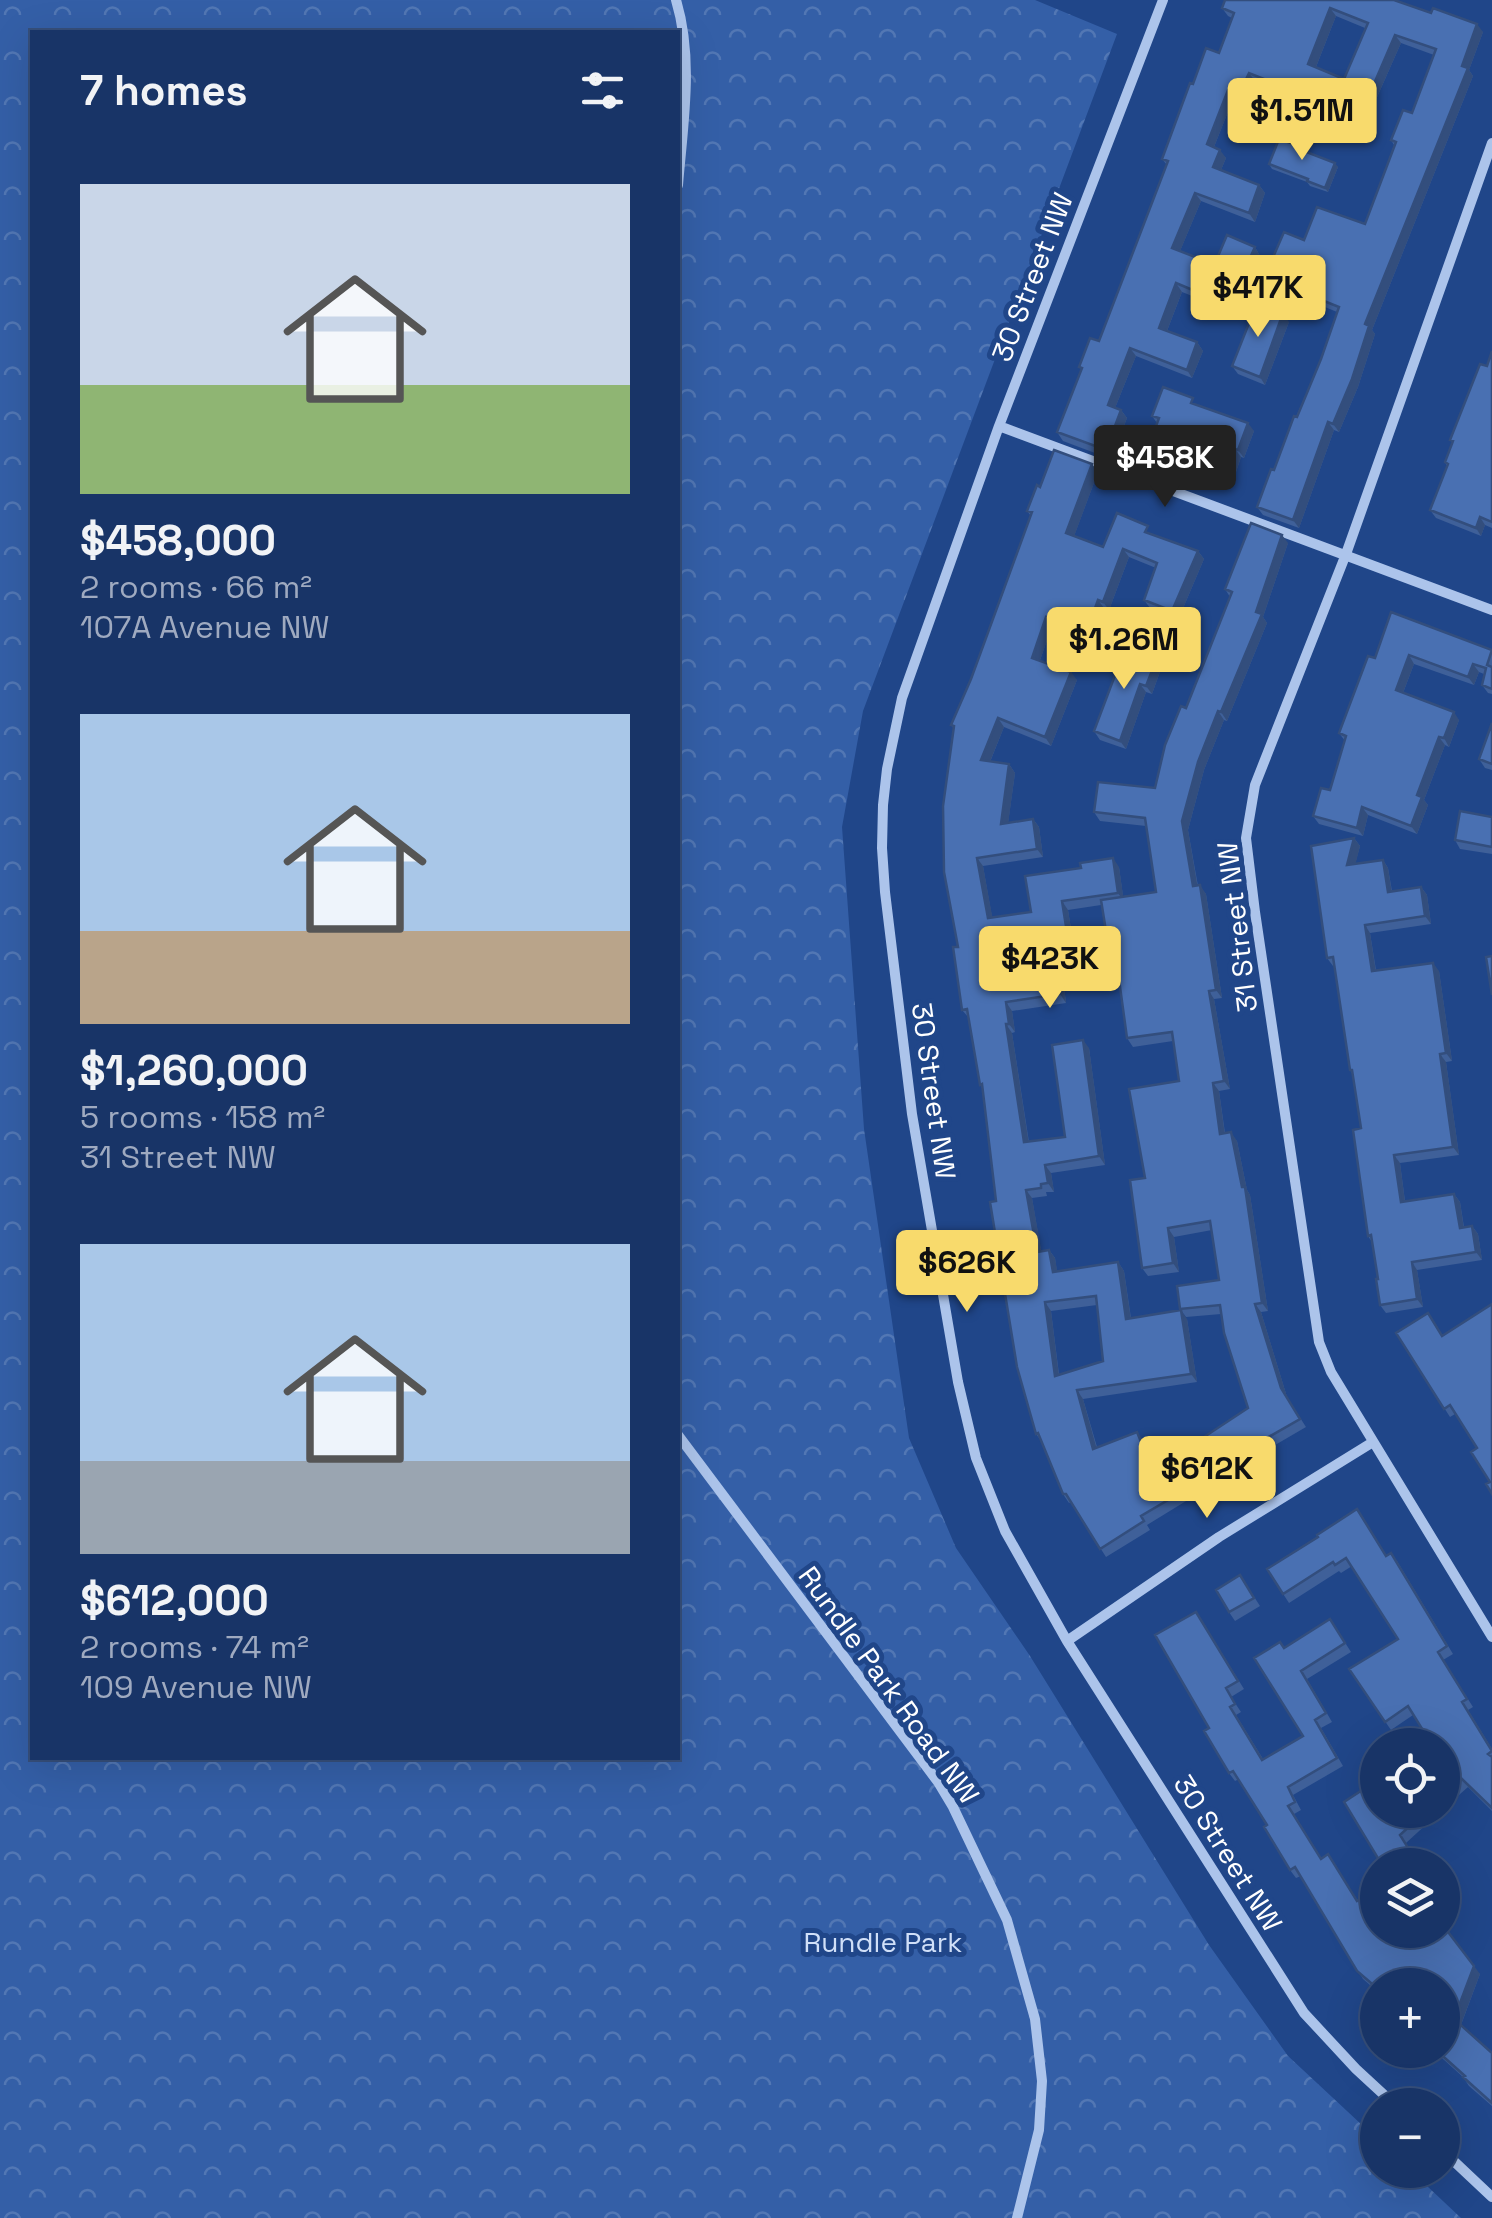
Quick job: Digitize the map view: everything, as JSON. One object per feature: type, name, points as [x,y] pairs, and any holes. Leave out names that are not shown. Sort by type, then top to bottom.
[{"type":"street","points":[[676,0],[682,22],[686,89],[680,161]]},
{"type":"street","name":"30 Street NW","points":[[1163,0],[1000,426],[902,698],[887,769],[882,848],[885,892],[912,1114],[958,1382],[976,1458],[1005,1531],[1067,1641],[1304,2014],[1376,2088]]},
{"type":"street","name":"31 Street NW","points":[[1492,143],[1346,554],[1254,785],[1246,838],[1319,1342],[1331,1372],[1492,1637]]},
{"type":"street","points":[[1000,426],[1492,610]]},
{"type":"street","name":"Rundle Park Road NW","points":[[680,1438],[938,1782],[1007,1920],[1034,2019],[1042,2082],[1039,2130],[1017,2218]]},
{"type":"street","points":[[1067,1641],[1219,1537],[1373,1442]]},
{"type":"street","points":[[1460,2167],[1492,2197]]},
{"type":"green space","name":"Rundle Park","points":[[0,0],[1035,0],[1117,34],[863,711],[842,827],[864,1129],[909,1438],[956,1548],[1030,1656],[1209,1945],[1288,2056],[1360,2123],[1360,2188],[1429,2188],[1461,2218],[0,2218]]},
{"type":"building","points":[[1225,0],[1394,0],[1431,13],[1433,8],[1477,24],[1462,66],[1468,68],[1365,324],[1369,326],[1352,379],[1333,424],[1328,422],[1293,520],[1257,507],[1321,359],[1339,307],[1314,297],[1320,283],[1271,262],[1284,232],[1304,240],[1317,207],[1365,224],[1396,142],[1391,140],[1403,110],[1412,113],[1436,49],[1395,35],[1361,114],[1249,73],[1239,94],[1228,90],[1207,144],[1220,150],[1213,167],[1259,185],[1249,213],[1195,193],[1172,248],[1226,269],[1214,299],[1176,283],[1159,328],[1197,342],[1187,370],[1130,348],[1108,405],[1121,410],[1106,450],[1057,432],[1090,338],[1099,341],[1168,161],[1162,159],[1190,83],[1193,84],[1206,48],[1219,53],[1234,13],[1222,8]],"holes":[[[1330,8],[1368,23],[1344,79],[1308,64]]]},
{"type":"building","points":[[1279,139],[1335,163],[1325,188],[1269,164]]},
{"type":"building","points":[[1227,235],[1255,247],[1243,273],[1216,261]]},
{"type":"building","points":[[1257,303],[1283,313],[1260,377],[1232,366]]},
{"type":"building","points":[[1492,351],[1492,522],[1480,517],[1476,528],[1430,510],[1448,464],[1445,462],[1453,441],[1450,440],[1480,364],[1487,366]]},
{"type":"building","points":[[1163,387],[1193,398],[1191,403],[1248,423],[1225,479],[1147,450],[1159,418],[1152,416]]},
{"type":"building","points":[[1054,450],[1092,464],[1066,533],[1103,547],[1117,513],[1148,526],[1145,532],[1198,551],[1172,611],[1144,600],[1157,563],[1123,549],[1103,602],[1098,600],[1086,633],[1046,617],[1032,658],[1071,672],[1045,737],[998,718],[981,760],[1009,764],[1001,824],[1033,819],[1037,849],[977,858],[988,918],[1031,912],[1025,876],[1081,868],[1080,863],[1113,858],[1118,893],[1062,901],[1071,958],[1056,960],[1060,994],[1006,1002],[1024,1142],[1065,1137],[1052,1045],[1083,1040],[1099,1156],[1045,1165],[1048,1183],[1026,1190],[1037,1252],[1049,1250],[1053,1272],[1118,1262],[1126,1319],[1181,1310],[1191,1374],[1077,1390],[1093,1449],[1137,1432],[1154,1474],[1170,1465],[1185,1490],[1141,1516],[1144,1521],[1100,1549],[1063,1494],[1036,1434],[1017,1367],[990,1202],[996,1201],[982,1084],[967,1009],[962,1010],[953,947],[958,947],[944,872],[943,806],[954,726],[951,725],[1032,512],[1027,511],[1037,485],[1040,487]],"holes":[[[1096,1296],[1103,1361],[1055,1376],[1045,1302]]]},
{"type":"building","points":[[1251,523],[1282,535],[1256,612],[1262,614],[1198,762],[1182,821],[1193,886],[1200,885],[1216,990],[1209,991],[1224,1081],[1213,1083],[1220,1134],[1231,1132],[1245,1187],[1262,1303],[1255,1304],[1281,1388],[1300,1419],[1218,1466],[1201,1439],[1248,1408],[1224,1333],[1220,1305],[1180,1309],[1177,1286],[1219,1280],[1210,1221],[1168,1228],[1173,1263],[1142,1268],[1130,1180],[1145,1178],[1129,1089],[1179,1081],[1172,1032],[1127,1038],[1115,950],[1109,950],[1101,900],[1156,892],[1145,818],[1094,812],[1098,782],[1155,788],[1165,745],[1181,706],[1186,708],[1232,592],[1225,589]]},
{"type":"building","points":[[1391,612],[1492,650],[1487,665],[1492,667],[1492,689],[1482,685],[1486,668],[1473,664],[1468,677],[1409,655],[1396,690],[1454,712],[1444,738],[1439,737],[1417,795],[1422,797],[1411,826],[1362,807],[1357,828],[1313,816],[1321,788],[1330,790],[1346,736],[1339,733],[1368,656],[1375,658]]},
{"type":"building","points":[[1126,646],[1157,658],[1146,686],[1140,684],[1120,741],[1094,731]]},
{"type":"building","points":[[1492,723],[1492,764],[1479,759]]},
{"type":"building","points":[[1460,811],[1492,817],[1492,847],[1455,840]]},
{"type":"building","points":[[1354,838],[1347,865],[1383,860],[1388,892],[1421,887],[1425,916],[1365,925],[1372,971],[1433,963],[1446,1053],[1440,1054],[1453,1147],[1394,1155],[1401,1202],[1454,1194],[1460,1228],[1472,1226],[1476,1252],[1412,1262],[1417,1299],[1380,1305],[1353,1130],[1361,1128],[1333,957],[1327,958],[1311,846]]},
{"type":"building","points":[[1492,956],[1492,995],[1486,957]]},
{"type":"building","points":[[1492,1304],[1492,1494],[1486,1484],[1490,1482],[1471,1452],[1477,1448],[1450,1405],[1444,1409],[1396,1333],[1428,1313],[1442,1336]]},
{"type":"building","points":[[1357,1509],[1386,1556],[1391,1553],[1447,1646],[1438,1652],[1492,1751],[1488,1754],[1492,1757],[1492,1808],[1460,1781],[1460,1728],[1422,1728],[1408,1706],[1385,1722],[1349,1669],[1398,1639],[1346,1558],[1283,1594],[1267,1569]]},
{"type":"building","points":[[1240,1575],[1254,1598],[1229,1612],[1216,1590]]},
{"type":"building","points":[[1196,1612],[1238,1681],[1226,1688],[1235,1704],[1230,1707],[1262,1760],[1303,1736],[1254,1658],[1280,1642],[1284,1648],[1330,1619],[1345,1643],[1301,1671],[1326,1713],[1315,1720],[1337,1758],[1288,1787],[1295,1802],[1288,1806],[1321,1859],[1328,1854],[1357,1901],[1360,1899],[1360,1948],[1460,1948],[1474,1966],[1460,2003],[1460,1968],[1357,1971],[1295,1867],[1290,1870],[1233,1771],[1229,1773],[1204,1731],[1209,1728],[1155,1635]]},
{"type":"building","points":[[1360,1792],[1360,1828],[1408,1828],[1400,1835],[1408,1848],[1372,1848],[1344,1802]]},
{"type":"building","points":[[1460,2024],[1492,2053],[1492,2103],[1456,2068],[1460,2068]]}]
